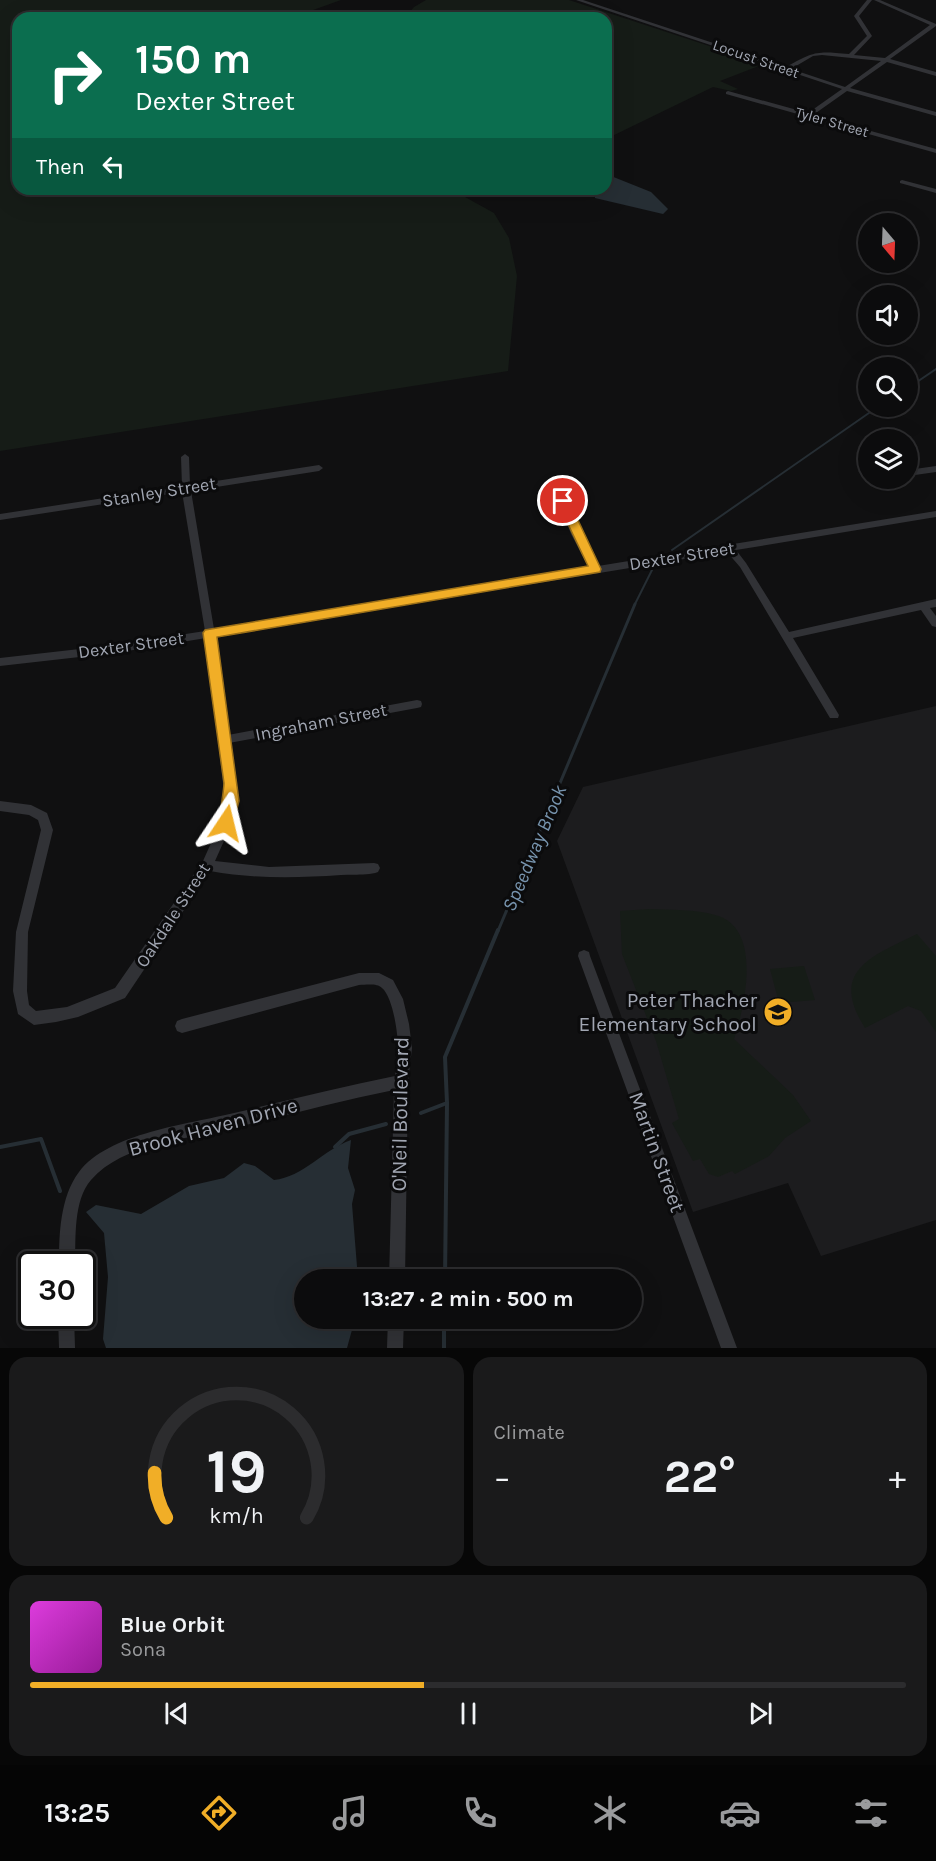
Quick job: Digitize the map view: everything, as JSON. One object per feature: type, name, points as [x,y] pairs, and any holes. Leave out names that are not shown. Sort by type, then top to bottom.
[{"type":"street","name":"Locust Street","points":[[578,0],[847,89],[936,114]]},
{"type":"street","points":[[849,57],[868,40],[870,33],[856,16],[870,0]]},
{"type":"street","points":[[808,116],[934,25],[876,0]]},
{"type":"street","points":[[860,47],[887,60],[936,74]]},
{"type":"street","points":[[788,69],[817,53],[887,60]]},
{"type":"street","name":"Tyler Street","points":[[729,93],[936,152]]},
{"type":"street","points":[[902,182],[936,191]]},
{"type":"street","name":"Oakdale Street","points":[[0,806],[31,810],[43,817],[47,830],[22,939],[20,991],[23,1009],[34,1018],[48,1018],[102,1002],[120,993],[207,865],[226,823],[231,801],[210,633],[186,488],[185,457]]},
{"type":"street","name":"Stanley Street","points":[[0,517],[319,468]]},
{"type":"street","points":[[918,472],[936,469]]},
{"type":"street","points":[[558,489],[576,534],[595,569]]},
{"type":"street","name":"Dexter Street","points":[[0,662],[115,649],[936,514]]},
{"type":"street","points":[[730,549],[834,715]]},
{"type":"street","points":[[786,636],[936,603]]},
{"type":"street","points":[[923,606],[936,623]]},
{"type":"street","name":"Ingraham Street","points":[[224,740],[417,704]]},
{"type":"street","points":[[207,865],[231,871],[260,872],[375,868]]},
{"type":"street","name":"Martin Street","points":[[584,956],[729,1348]]},
{"type":"street","name":"O'Neil Boulevard","points":[[182,1026],[359,979],[379,979],[388,984],[396,999],[405,1048],[401,1082],[397,1269]]},
{"type":"street","name":"Brook Haven Drive","points":[[68,1251],[74,1202],[84,1177],[106,1158],[144,1142],[328,1096],[401,1082]]},
{"type":"street","points":[[66,1329],[67,1348]]},
{"type":"street","points":[[395,1348],[396,1329]]},
{"type":"shaded area","points":[[0,0],[341,0],[308,12],[12,12],[12,195],[482,195],[465,197],[494,213],[509,238],[517,276],[508,371],[0,451]]},
{"type":"shaded area","points":[[426,0],[569,0],[606,12],[410,12]]},
{"type":"shaded area","points":[[612,14],[764,64],[720,81],[738,89],[731,91],[713,87],[612,136]]},
{"type":"shaded area","points":[[612,176],[651,192],[668,209],[663,214],[595,198],[595,195],[612,195]]},
{"type":"shaded area","name":"Peter Thacher Elementary School","points":[[936,706],[936,1220],[821,1256],[788,1183],[693,1212],[557,841],[583,787]]},
{"type":"shaded area","points":[[650,909],[715,915],[730,922],[740,935],[747,969],[742,1007],[734,1039],[793,1095],[811,1121],[785,1138],[769,1156],[735,1174],[732,1171],[718,1177],[709,1174],[700,1159],[693,1161],[672,1123],[679,1119],[656,1041],[622,954],[620,911]]},
{"type":"shaded area","points":[[917,934],[936,956],[936,1032],[921,1011],[908,1006],[865,1028],[855,1008],[851,992],[854,979],[871,958]]},
{"type":"shaded area","points":[[804,966],[815,1000],[779,1003],[770,969]]},
{"type":"shaded area","points":[[351,1140],[348,1168],[355,1190],[352,1204],[357,1269],[294,1269],[294,1329],[352,1329],[347,1348],[106,1348],[103,1339],[108,1277],[104,1233],[86,1212],[96,1205],[141,1214],[189,1186],[224,1178],[244,1163],[255,1166],[274,1180],[284,1178],[304,1169],[341,1144]]},
{"type":"waterway","name":"Speedway Brook","points":[[918,381],[936,369]]},
{"type":"waterway","name":"Speedway Brook","points":[[672,550],[863,417]]},
{"type":"waterway","name":"Speedway Brook","points":[[635,604],[652,570]]},
{"type":"waterway","name":"Speedway Brook","points":[[498,931],[635,604]]},
{"type":"waterway","name":"Speedway Brook","points":[[447,1103],[445,1057],[498,930]]},
{"type":"waterway","name":"Speedway Brook","points":[[421,1113],[447,1103]]},
{"type":"waterway","points":[[445,1269],[447,1103]]},
{"type":"waterway","name":"Speedway Brook","points":[[335,1147],[349,1134],[386,1124]]},
{"type":"waterway","name":"Speedway Brook","points":[[0,1147],[41,1139],[60,1191]]},
{"type":"waterway","points":[[444,1329],[444,1348]]},
{"type":"place","name":"Peter Thacher Elementary School","points":[[778,1012]]},
{"type":"route","points":[[226,823],[231,801],[231,783],[210,633],[595,569],[576,534],[563,501]]}]
